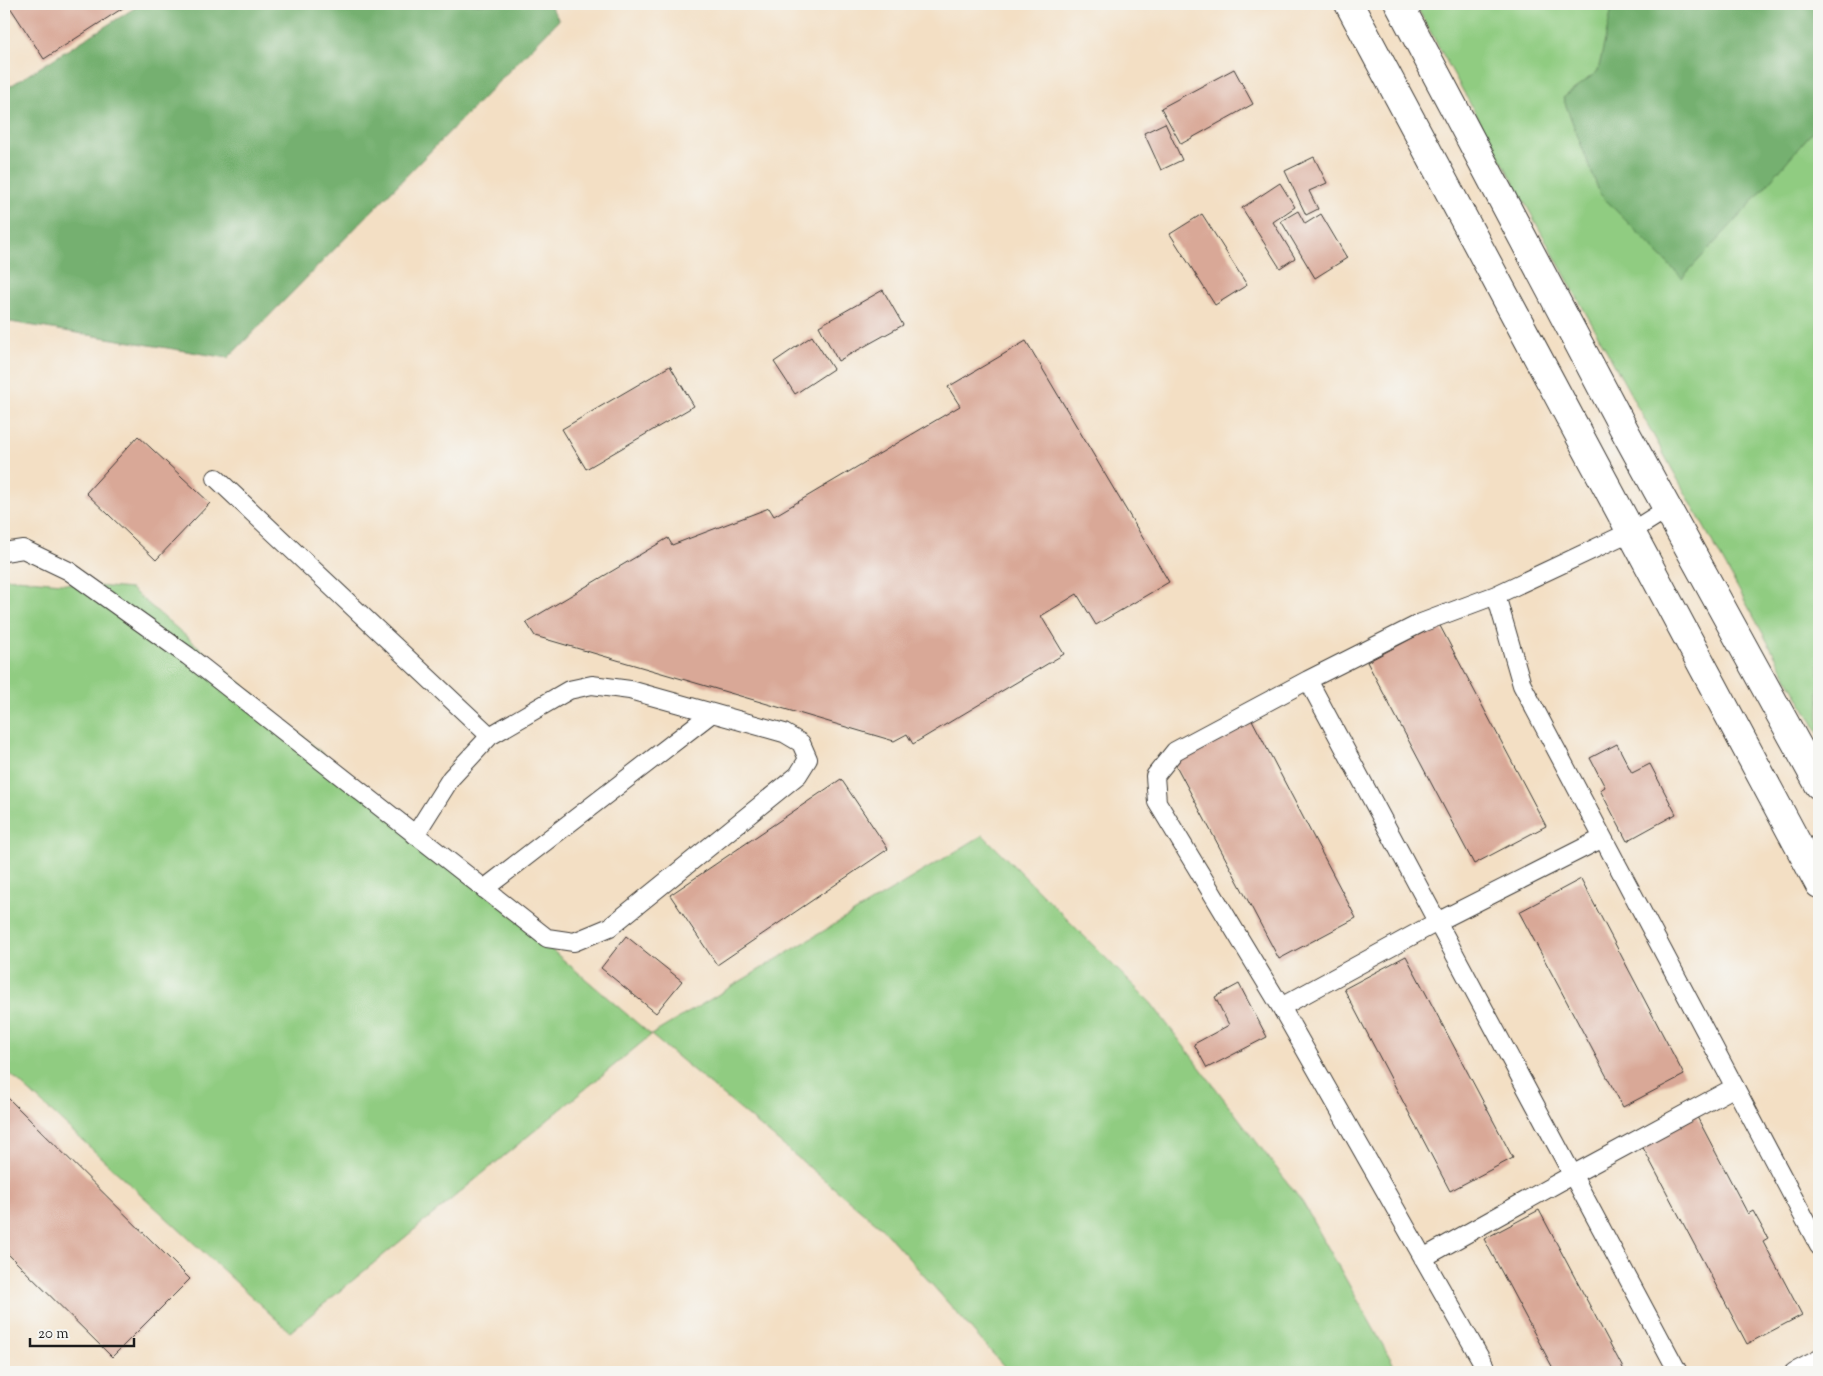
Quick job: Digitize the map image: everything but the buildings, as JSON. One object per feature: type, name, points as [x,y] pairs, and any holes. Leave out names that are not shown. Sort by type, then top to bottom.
[{"type":"main road","points":[[1349,4],[1819,884]]},
{"type":"main road","points":[[1399,4],[1667,510],[1819,785]]},
{"type":"lane","points":[[216,478],[490,736]]},
{"type":"lane","points":[[1488,1372],[1281,1006],[1157,802],[1155,776],[1175,752],[1308,680],[1421,623],[1496,595],[1632,531],[1667,510]]},
{"type":"lane","points":[[4,552],[23,550],[70,571],[188,656],[416,836],[547,938],[574,942],[610,927],[798,775],[808,759],[801,743],[784,733],[630,690],[592,685],[569,690],[490,736],[452,778],[416,836]]},
{"type":"lane","points":[[1496,595],[1522,685],[1819,1246]]},
{"type":"lane","points":[[1308,680],[1678,1372]]},
{"type":"lane","points":[[484,889],[712,713]]},
{"type":"lane","points":[[1281,1006],[1437,922],[1603,838]]},
{"type":"lane","points":[[1423,1258],[1735,1087]]},
{"type":"lane","points":[[1794,1372],[1819,1359]]},
{"type":"green space","points":[[141,4],[549,4],[559,20],[228,358],[4,321],[4,90]]},
{"type":"green space","points":[[1415,4],[1819,4],[1819,735]]},
{"type":"green space","points":[[1613,4],[1819,4],[1819,124],[1746,209],[1682,278],[1600,194],[1563,98],[1598,71]]},
{"type":"green space","points":[[4,578],[131,589],[651,1035],[290,1332],[4,1068]]},
{"type":"green space","points":[[983,835],[1151,1003],[1303,1203],[1398,1372],[1009,1372],[882,1228],[651,1035]]}]
